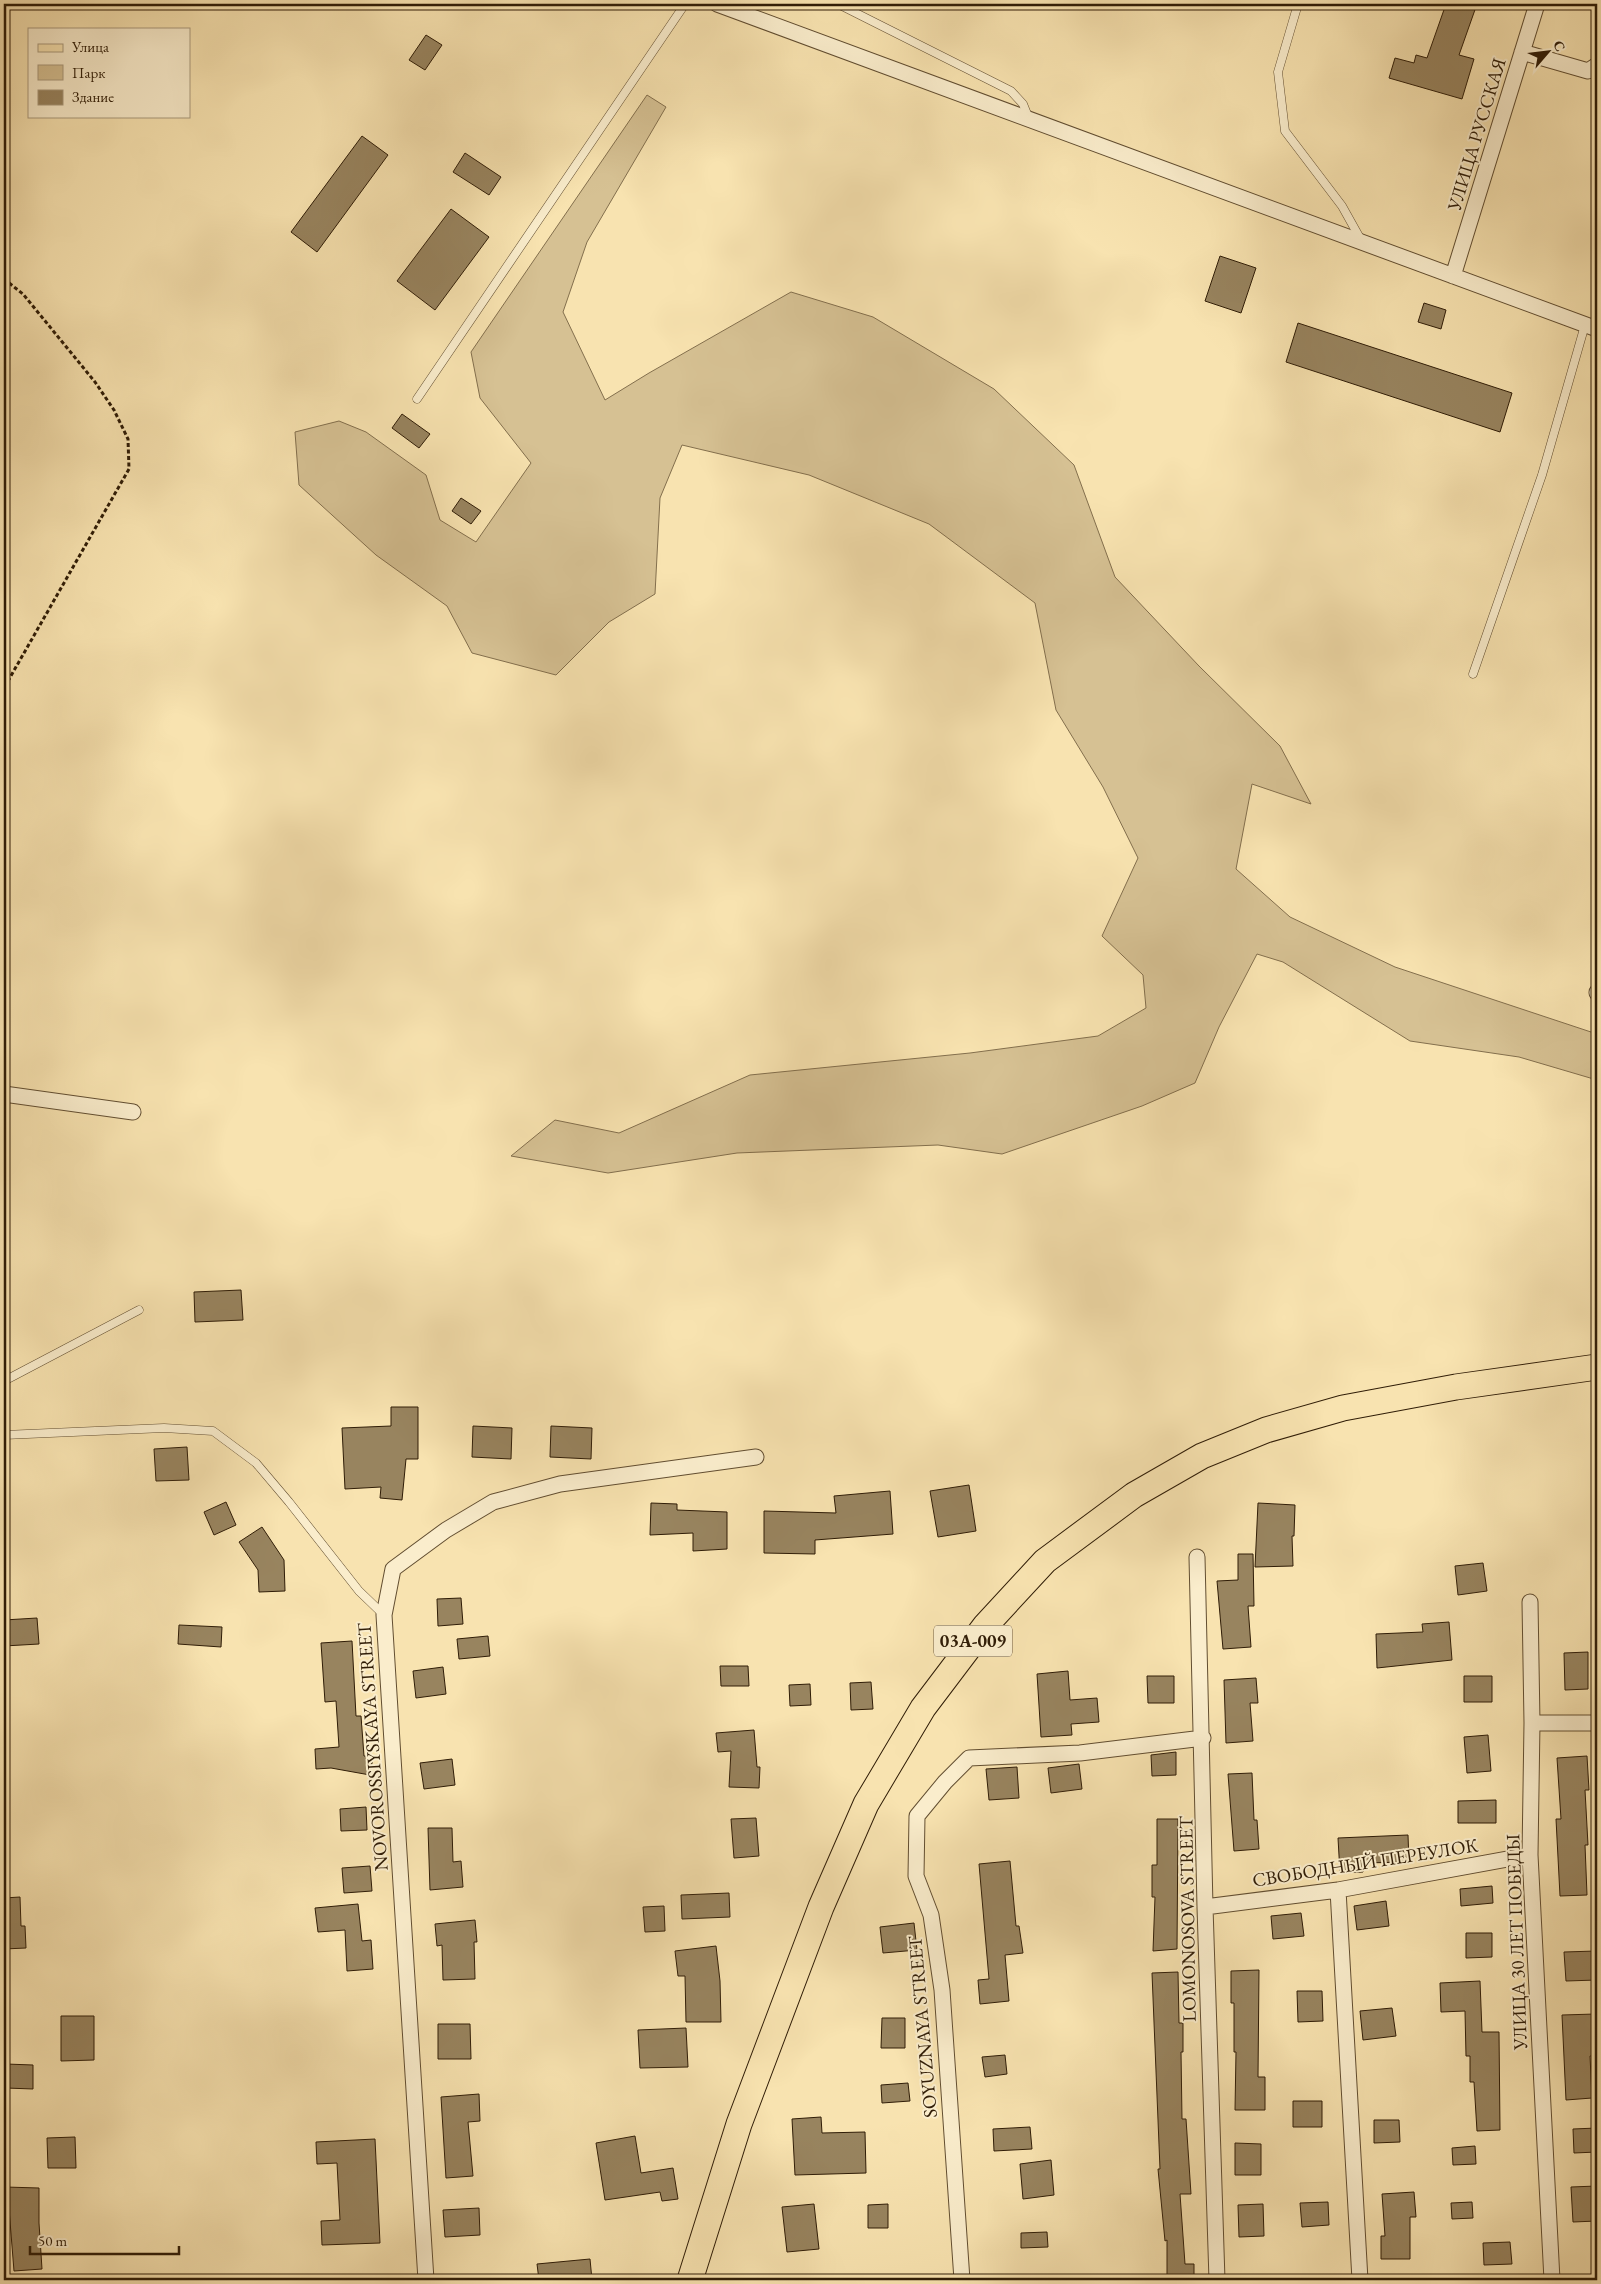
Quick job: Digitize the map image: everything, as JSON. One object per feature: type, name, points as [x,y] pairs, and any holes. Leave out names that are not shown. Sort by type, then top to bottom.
[{"type":"main road","name":"03А-009","points":[[690,2280],[738,2124],[821,1907],[866,1804],[924,1708],[984,1626],[1045,1561],[1134,1495],[1202,1456],[1266,1430],[1353,1407],[1456,1387],[1597,1367]]},
{"type":"street","points":[[717,4],[1591,327]]},
{"type":"street","name":"УЛИЦА РУССКАЯ","points":[[1453,276],[1537,4]]},
{"type":"street","points":[[1522,52],[1588,71],[1597,65]]},
{"type":"street","points":[[4,1094],[133,1112]]},
{"type":"street","name":"NOVOROSSIYSKAYA STREET","points":[[426,2280],[384,1616],[393,1569],[446,1530],[493,1502],[560,1484],[756,1457]]},
{"type":"street","name":"LOMONOSOVA STREET","points":[[1197,1557],[1203,1738],[1205,1907],[1218,2280]]},
{"type":"street","name":"УЛИЦА 30 ЛЕТ ПОБЕДЫ","points":[[1530,1602],[1532,1723],[1530,1855],[1552,2280]]},
{"type":"street","points":[[1532,1723],[1597,1723]]},
{"type":"street","name":"SOYUZNAYA STREET","points":[[962,2280],[942,1990],[932,1916],[916,1876],[916,1816],[945,1782],[969,1758],[1080,1753],[1203,1738]]},
{"type":"street","name":"СВОБОДНЫЙ ПЕРЕУЛОК","points":[[1205,1907],[1338,1890],[1530,1855]]},
{"type":"street","points":[[1338,1890],[1360,2280]]},
{"type":"lane","points":[[417,399],[684,4]]},
{"type":"lane","points":[[838,4],[1011,91],[1023,104],[1029,119]]},
{"type":"lane","points":[[1298,4],[1278,72],[1285,132],[1342,206],[1362,242]]},
{"type":"lane","points":[[1473,674],[1591,327]]},
{"type":"lane","points":[[4,1381],[138,1310]]},
{"type":"lane","points":[[4,1435],[164,1428],[213,1431],[256,1462],[359,1591],[384,1616]]},
{"type":"path","points":[[4,278],[23,294],[95,382],[114,410],[128,439],[128,469],[4,688]]},
{"type":"green space","points":[[647,95],[666,107],[587,242],[563,312],[605,400],[791,292],[873,317],[994,389],[1074,465],[1115,577],[1199,666],[1280,746],[1311,804],[1252,784],[1236,869],[1290,917],[1395,967],[1597,1034],[1597,1080],[1519,1057],[1410,1041],[1283,962],[1257,954],[1219,1027],[1195,1083],[1142,1106],[1002,1154],[938,1145],[737,1153],[608,1173],[511,1156],[555,1120],[619,1133],[750,1075],[970,1053],[1098,1036],[1146,1008],[1143,975],[1102,936],[1138,858],[1103,787],[1056,710],[1035,603],[929,524],[809,475],[682,445],[660,498],[655,594],[609,622],[556,675],[472,653],[447,606],[376,555],[299,485],[295,432],[339,421],[366,432],[426,475],[440,520],[476,542],[531,463],[480,398],[471,352]]},
{"type":"building","points":[[1446,4],[1477,4],[1459,55],[1474,59],[1462,99],[1389,78],[1395,58],[1414,63],[1416,55],[1427,58]]},
{"type":"building","points":[[426,35],[442,45],[425,70],[409,60]]},
{"type":"building","points":[[362,136],[388,155],[317,252],[291,232]]},
{"type":"building","points":[[465,153],[501,177],[489,195],[453,172]]},
{"type":"building","points":[[451,209],[489,237],[435,310],[397,281]]},
{"type":"building","points":[[1220,256],[1256,268],[1241,313],[1205,301]]},
{"type":"building","points":[[1424,303],[1446,310],[1441,329],[1418,322]]},
{"type":"building","points":[[1298,323],[1512,393],[1500,432],[1286,362]]},
{"type":"building","points":[[402,414],[430,434],[419,448],[392,428]]},
{"type":"building","points":[[461,498],[481,511],[471,524],[452,511]]},
{"type":"building","points":[[241,1290],[243,1320],[195,1322],[194,1292]]},
{"type":"building","points":[[391,1407],[418,1407],[418,1459],[406,1459],[402,1500],[380,1498],[381,1487],[345,1489],[342,1428],[391,1426]]},
{"type":"building","points":[[473,1426],[512,1428],[511,1459],[472,1457]]},
{"type":"building","points":[[551,1426],[592,1428],[591,1459],[550,1457]]},
{"type":"building","points":[[187,1447],[189,1480],[156,1481],[154,1449]]},
{"type":"building","points":[[969,1485],[976,1531],[938,1537],[930,1491]]},
{"type":"building","points":[[890,1491],[893,1534],[815,1540],[815,1554],[764,1553],[764,1511],[836,1513],[834,1496]]},
{"type":"building","points":[[226,1502],[236,1525],[214,1535],[204,1512]]},
{"type":"building","points":[[651,1503],[677,1504],[677,1510],[727,1512],[727,1549],[693,1551],[693,1533],[650,1535]]},
{"type":"building","points":[[1258,1503],[1295,1505],[1294,1536],[1292,1536],[1293,1566],[1255,1567]]},
{"type":"building","points":[[262,1527],[284,1560],[285,1591],[259,1592],[258,1570],[239,1542]]},
{"type":"building","points":[[1238,1554],[1253,1554],[1254,1606],[1248,1606],[1251,1647],[1223,1649],[1217,1581],[1238,1580]]},
{"type":"building","points":[[1483,1563],[1487,1591],[1458,1595],[1455,1566]]},
{"type":"building","points":[[461,1598],[463,1624],[438,1626],[437,1599]]},
{"type":"building","points":[[37,1618],[39,1644],[4,1646],[4,1620]]},
{"type":"building","points":[[1449,1622],[1452,1660],[1377,1668],[1376,1634],[1423,1632],[1422,1624]]},
{"type":"building","points":[[179,1625],[222,1627],[221,1647],[178,1644]]},
{"type":"building","points":[[488,1636],[490,1656],[459,1659],[457,1639]]},
{"type":"building","points":[[352,1641],[356,1716],[361,1716],[364,1756],[373,1757],[370,1775],[331,1768],[316,1769],[315,1749],[339,1747],[336,1701],[325,1702],[321,1643]]},
{"type":"building","points":[[1588,1652],[1588,1689],[1565,1690],[1564,1653]]},
{"type":"building","points":[[720,1666],[748,1666],[749,1686],[721,1686]]},
{"type":"building","points":[[443,1667],[446,1694],[416,1698],[413,1671]]},
{"type":"building","points":[[1068,1671],[1070,1700],[1097,1698],[1099,1722],[1071,1724],[1072,1735],[1041,1737],[1037,1674]]},
{"type":"building","points":[[1147,1676],[1174,1676],[1174,1703],[1148,1703]]},
{"type":"building","points":[[1464,1676],[1492,1676],[1492,1702],[1464,1702]]},
{"type":"building","points":[[1256,1678],[1258,1703],[1250,1703],[1253,1741],[1226,1743],[1224,1680]]},
{"type":"building","points":[[871,1682],[873,1709],[851,1710],[850,1683]]},
{"type":"building","points":[[810,1684],[811,1705],[790,1706],[789,1685]]},
{"type":"building","points":[[754,1730],[757,1767],[760,1767],[759,1788],[729,1787],[731,1751],[718,1752],[716,1733]]},
{"type":"building","points":[[1488,1735],[1491,1771],[1467,1773],[1464,1737]]},
{"type":"building","points":[[1176,1752],[1176,1775],[1152,1776],[1151,1755]]},
{"type":"building","points":[[1587,1756],[1589,1790],[1585,1790],[1588,1845],[1585,1845],[1587,1895],[1560,1896],[1556,1819],[1561,1819],[1557,1758]]},
{"type":"building","points":[[452,1759],[455,1785],[424,1789],[420,1763]]},
{"type":"building","points":[[1079,1764],[1082,1789],[1051,1793],[1048,1768]]},
{"type":"building","points":[[1017,1767],[1019,1798],[989,1800],[986,1769]]},
{"type":"building","points":[[1252,1773],[1254,1820],[1257,1820],[1259,1849],[1234,1851],[1228,1774]]},
{"type":"building","points":[[1496,1800],[1496,1823],[1458,1823],[1458,1801]]},
{"type":"building","points":[[366,1807],[367,1830],[341,1831],[340,1809]]},
{"type":"building","points":[[756,1818],[759,1856],[734,1858],[731,1819]]},
{"type":"building","points":[[1157,1819],[1178,1819],[1177,1949],[1153,1951],[1155,1897],[1152,1897],[1152,1865],[1157,1865]]},
{"type":"building","points":[[428,1828],[452,1828],[453,1862],[461,1861],[463,1887],[430,1890]]},
{"type":"building","points":[[1408,1835],[1409,1862],[1362,1863],[1363,1872],[1340,1873],[1338,1838]]},
{"type":"building","points":[[1010,1861],[1016,1926],[1019,1926],[1023,1953],[1005,1955],[1009,2001],[980,2004],[978,1980],[989,1979],[979,1864]]},
{"type":"building","points":[[370,1866],[372,1891],[344,1893],[342,1868]]},
{"type":"building","points":[[1492,1886],[1493,1903],[1461,1906],[1460,1889]]},
{"type":"building","points":[[729,1893],[730,1917],[682,1919],[681,1895]]},
{"type":"building","points":[[20,1897],[21,1926],[25,1926],[26,1948],[4,1949],[4,1898]]},
{"type":"building","points":[[1386,1901],[1389,1926],[1357,1930],[1354,1906]]},
{"type":"building","points":[[358,1904],[362,1941],[371,1940],[373,1969],[347,1971],[345,1930],[318,1932],[315,1908]]},
{"type":"building","points":[[664,1906],[665,1931],[645,1932],[643,1907]]},
{"type":"building","points":[[1301,1913],[1304,1936],[1273,1939],[1271,1916]]},
{"type":"building","points":[[475,1920],[477,1942],[474,1942],[475,1979],[443,1980],[442,1945],[437,1946],[435,1924]]},
{"type":"building","points":[[914,1923],[917,1950],[883,1953],[880,1927]]},
{"type":"building","points":[[1466,1933],[1492,1933],[1492,1957],[1466,1958]]},
{"type":"building","points":[[716,1946],[720,1981],[721,2022],[686,2022],[685,1976],[678,1976],[675,1951]]},
{"type":"building","points":[[1596,1951],[1597,1980],[1566,1981],[1564,1952]]},
{"type":"building","points":[[1259,1970],[1258,2077],[1265,2077],[1265,2110],[1235,2110],[1236,2052],[1234,2052],[1234,2003],[1231,2003],[1231,1971]]},
{"type":"building","points":[[1178,1972],[1179,2023],[1183,2023],[1183,2052],[1181,2052],[1182,2119],[1186,2119],[1191,2194],[1180,2194],[1185,2264],[1194,2264],[1194,2280],[1167,2280],[1167,2240],[1165,2241],[1158,2169],[1160,2169],[1152,1973]]},
{"type":"building","points":[[1480,1981],[1482,2032],[1499,2032],[1500,2130],[1477,2131],[1474,2082],[1470,2082],[1470,2056],[1466,2056],[1465,2011],[1441,2012],[1440,1983]]},
{"type":"building","points":[[1297,1991],[1322,1991],[1323,2021],[1298,2022]]},
{"type":"building","points":[[1392,2008],[1396,2036],[1363,2040],[1360,2011]]},
{"type":"building","points":[[1595,2014],[1597,2056],[1590,2056],[1592,2098],[1566,2100],[1562,2015]]},
{"type":"building","points":[[61,2016],[94,2016],[94,2060],[61,2061]]},
{"type":"building","points":[[882,2018],[905,2018],[905,2048],[881,2048]]},
{"type":"building","points":[[438,2024],[470,2024],[471,2059],[438,2059]]},
{"type":"building","points":[[686,2028],[688,2067],[640,2068],[638,2030]]},
{"type":"building","points":[[1005,2055],[1007,2074],[985,2077],[982,2057]]},
{"type":"building","points":[[6,2064],[33,2065],[33,2089],[6,2088]]},
{"type":"building","points":[[908,2083],[910,2101],[882,2103],[881,2085]]},
{"type":"building","points":[[479,2094],[480,2121],[468,2122],[473,2176],[446,2178],[441,2097]]},
{"type":"building","points":[[1293,2101],[1322,2101],[1322,2127],[1293,2127]]},
{"type":"building","points":[[821,2117],[822,2133],[865,2132],[866,2173],[795,2175],[792,2119]]},
{"type":"building","points":[[1374,2120],[1399,2120],[1400,2142],[1374,2143]]},
{"type":"building","points":[[1030,2127],[1032,2149],[994,2151],[993,2129]]},
{"type":"building","points":[[1597,2128],[1597,2152],[1574,2153],[1573,2129]]},
{"type":"building","points":[[635,2136],[641,2173],[673,2168],[678,2199],[662,2201],[660,2192],[605,2200],[596,2143]]},
{"type":"building","points":[[75,2137],[76,2168],[48,2168],[47,2138]]},
{"type":"building","points":[[375,2139],[380,2243],[322,2245],[321,2221],[340,2220],[337,2163],[317,2164],[316,2142]]},
{"type":"building","points":[[1235,2143],[1261,2144],[1261,2175],[1235,2175]]},
{"type":"building","points":[[1475,2146],[1476,2164],[1453,2165],[1452,2148]]},
{"type":"building","points":[[1051,2160],[1054,2195],[1023,2199],[1020,2164]]},
{"type":"building","points":[[1597,2186],[1597,2221],[1573,2222],[1571,2187]]},
{"type":"building","points":[[5,2187],[39,2188],[42,2269],[14,2271],[9,2209],[5,2209]]},
{"type":"building","points":[[1414,2192],[1416,2217],[1410,2217],[1410,2259],[1381,2259],[1381,2236],[1385,2236],[1382,2194]]},
{"type":"building","points":[[1328,2202],[1329,2225],[1302,2227],[1300,2203]]},
{"type":"building","points":[[1472,2202],[1473,2218],[1452,2219],[1451,2203]]},
{"type":"building","points":[[814,2204],[819,2249],[787,2252],[782,2207]]},
{"type":"building","points":[[888,2204],[888,2228],[868,2228],[868,2205]]},
{"type":"building","points":[[1263,2204],[1264,2236],[1239,2237],[1238,2205]]},
{"type":"building","points":[[479,2208],[480,2235],[445,2237],[443,2210]]},
{"type":"building","points":[[1047,2232],[1048,2247],[1021,2248],[1021,2233]]},
{"type":"building","points":[[1510,2242],[1512,2264],[1484,2265],[1483,2243]]},
{"type":"building","points":[[590,2259],[592,2280],[539,2280],[537,2264]]}]
